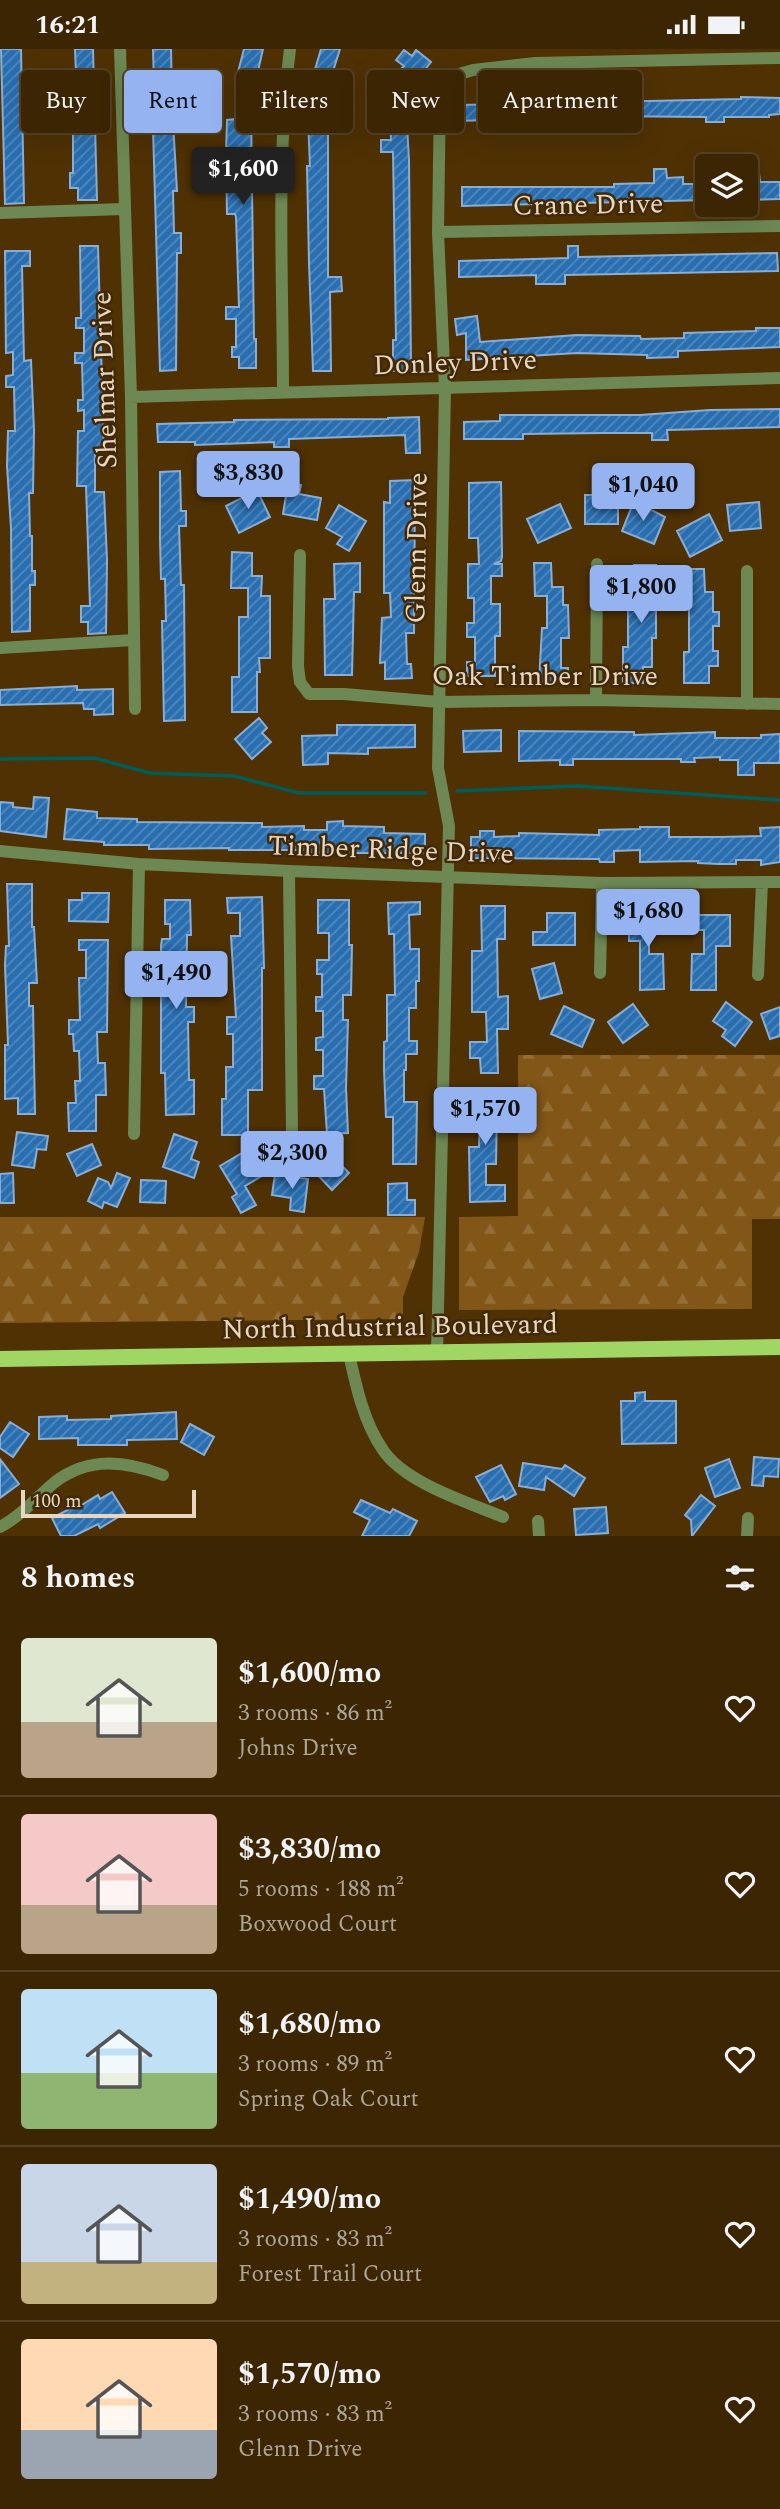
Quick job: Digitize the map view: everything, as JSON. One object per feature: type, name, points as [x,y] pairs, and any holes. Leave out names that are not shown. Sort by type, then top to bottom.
[{"type":"main road","name":"North Industrial Boulevard","points":[[0,1359],[780,1347]]},
{"type":"street","name":"Shelmar Drive","points":[[120,49],[131,397],[135,709]]},
{"type":"street","points":[[283,392],[283,154],[285,85],[290,49]]},
{"type":"street","points":[[534,49],[535,63]]},
{"type":"street","name":"Glenn Drive","points":[[437,1353],[449,826],[438,768],[445,388],[438,232],[440,92],[456,75],[473,70],[535,63],[780,58]]},
{"type":"street","points":[[0,213],[124,209]]},
{"type":"street","name":"Crane Drive","points":[[438,232],[780,226]]},
{"type":"street","name":"Donley Drive","points":[[131,397],[780,378]]},
{"type":"street","name":"Oak Timber Drive","points":[[300,555],[298,666],[300,682],[309,694],[344,694],[439,702],[596,700],[780,704]]},
{"type":"street","points":[[596,700],[597,564]]},
{"type":"street","points":[[747,571],[747,704]]},
{"type":"street","points":[[0,648],[134,640]]},
{"type":"street","name":"Timber Ridge Drive","points":[[0,851],[139,864],[289,871],[603,883],[780,882]]},
{"type":"street","points":[[134,1134],[139,864]]},
{"type":"street","points":[[289,871],[292,1131]]},
{"type":"street","points":[[758,975],[762,882]]},
{"type":"street","points":[[600,973],[603,883]]},
{"type":"street","points":[[349,1354],[375,1437],[391,1461],[429,1485],[503,1517]]},
{"type":"street","points":[[0,1527],[57,1481],[89,1465],[136,1464],[163,1475]]},
{"type":"street","points":[[747,1536],[748,1518]]},
{"type":"street","points":[[538,1521],[540,1536]]},
{"type":"green space","points":[[518,1055],[780,1055],[780,1219],[752,1219],[752,1309],[459,1310],[459,1217],[518,1216]]},
{"type":"green space","points":[[0,1217],[425,1217],[419,1252],[403,1297],[403,1319],[0,1323]]},
{"type":"building","points":[[1,49],[21,49],[24,203],[5,204]]},
{"type":"building","points":[[75,49],[93,49],[94,70],[76,70]]},
{"type":"building","points":[[153,49],[171,49],[171,70],[154,70]]},
{"type":"building","points":[[244,49],[263,49],[258,70],[239,70]]},
{"type":"building","points":[[321,49],[340,49],[333,70],[315,70]]},
{"type":"building","points":[[404,50],[412,56],[416,50],[431,62],[425,70],[402,70],[404,66],[396,60]]},
{"type":"building","points":[[780,98],[780,114],[769,117],[724,117],[724,122],[706,122],[706,117],[642,116],[642,101]]},
{"type":"building","points":[[464,105],[478,105],[478,120],[464,121]]},
{"type":"building","points":[[236,119],[236,133],[251,133],[256,368],[239,368],[239,357],[232,357],[232,347],[236,347],[236,319],[226,319],[226,307],[239,307],[236,217],[235,214],[227,214],[227,120]]},
{"type":"building","points":[[73,133],[95,133],[97,200],[78,200],[78,188],[70,188],[70,173],[73,173]]},
{"type":"building","points":[[153,133],[174,133],[177,191],[173,191],[174,233],[181,233],[181,253],[177,253],[176,370],[160,371]]},
{"type":"building","points":[[309,133],[328,133],[328,277],[341,277],[342,291],[330,292],[331,371],[313,371],[307,166],[310,166]]},
{"type":"building","points":[[391,133],[407,133],[411,370],[393,371],[393,340],[396,340],[393,152],[381,152],[381,140],[391,140]]},
{"type":"building","points":[[654,169],[666,169],[667,178],[683,177],[683,184],[695,184],[695,200],[462,206],[462,187],[614,187],[614,184],[654,183]]},
{"type":"building","points":[[758,173],[760,182],[780,182],[780,199],[758,200]]},
{"type":"building","points":[[80,246],[98,246],[104,449],[95,449],[95,492],[104,492],[107,560],[106,633],[88,634],[88,622],[81,622],[81,606],[90,606],[86,486],[77,486],[78,431],[84,431],[84,410],[78,411],[78,400],[83,400],[82,363],[75,363],[75,353],[84,353],[84,328],[76,328],[76,318],[81,318]]},
{"type":"building","points":[[568,246],[578,246],[578,257],[777,253],[778,271],[565,275],[565,284],[536,284],[536,275],[459,277],[459,261],[568,258]]},
{"type":"building","points":[[5,251],[30,251],[30,266],[22,266],[24,361],[31,360],[34,430],[33,493],[29,493],[35,585],[30,585],[30,631],[12,632],[11,528],[7,466],[8,431],[15,431],[14,387],[6,387],[6,376],[13,375],[13,352],[6,353]]},
{"type":"building","points":[[477,316],[480,342],[577,335],[640,336],[641,339],[684,338],[684,333],[780,328],[780,347],[678,351],[678,357],[647,358],[647,355],[577,353],[466,360],[466,333],[457,335],[455,319]]},
{"type":"building","points":[[780,409],[780,427],[667,430],[668,440],[652,440],[652,433],[523,434],[523,439],[464,439],[464,422],[500,421],[500,415],[640,415]]},
{"type":"building","points":[[419,417],[420,453],[406,453],[405,435],[289,439],[289,447],[274,447],[274,442],[195,445],[195,442],[158,442],[157,424]]},
{"type":"building","points":[[180,471],[181,511],[186,511],[186,526],[179,526],[181,585],[184,585],[185,720],[164,721],[162,621],[166,621],[165,579],[161,579],[160,472]]},
{"type":"building","points":[[415,480],[414,633],[406,633],[407,664],[411,664],[412,678],[385,679],[385,662],[380,663],[382,618],[391,617],[390,593],[384,593],[384,502],[390,503],[390,481]]},
{"type":"building","points":[[501,482],[502,557],[501,561],[494,564],[502,564],[502,576],[491,576],[491,604],[500,604],[500,636],[495,636],[495,676],[467,676],[467,662],[475,662],[475,637],[467,637],[467,623],[474,623],[474,598],[468,598],[468,564],[479,564],[478,538],[469,538],[469,483]]},
{"type":"building","points":[[288,483],[301,485],[299,494],[321,498],[317,520],[283,514]]},
{"type":"building","points":[[257,490],[270,517],[239,533],[226,506]]},
{"type":"building","points":[[585,495],[618,495],[618,524],[585,524]]},
{"type":"building","points":[[634,501],[665,517],[654,544],[622,531]]},
{"type":"building","points":[[759,502],[761,528],[730,531],[727,505]]},
{"type":"building","points":[[560,504],[571,528],[538,543],[527,519]]},
{"type":"building","points":[[339,505],[366,521],[349,551],[337,544],[342,537],[326,528]]},
{"type":"building","points":[[709,514],[722,540],[690,557],[677,531]]},
{"type":"building","points":[[232,552],[252,553],[252,576],[262,576],[261,596],[270,596],[270,658],[259,658],[257,712],[232,712],[232,677],[239,677],[239,617],[248,617],[248,588],[231,588]]},
{"type":"building","points":[[360,563],[360,592],[354,592],[352,675],[325,675],[324,599],[335,599],[334,564]]},
{"type":"building","points":[[534,563],[551,563],[552,587],[563,587],[563,605],[568,605],[569,638],[561,638],[561,668],[568,668],[568,682],[539,682],[542,628],[547,628],[547,596],[535,596]]},
{"type":"building","points":[[634,565],[656,565],[656,638],[652,638],[652,667],[643,667],[643,683],[623,683],[623,647],[628,647],[628,607],[635,607]]},
{"type":"building","points":[[682,569],[704,569],[705,592],[713,592],[713,612],[719,612],[719,626],[713,626],[713,651],[718,651],[718,666],[709,666],[709,683],[684,683],[684,652],[689,652],[689,604],[682,604]]},
{"type":"building","points":[[77,686],[77,690],[113,689],[113,714],[94,715],[94,709],[84,709],[83,703],[0,705],[0,690]]},
{"type":"building","points":[[259,718],[267,728],[262,733],[271,742],[252,759],[235,739]]},
{"type":"building","points":[[337,725],[415,725],[415,747],[368,748],[368,754],[328,753],[328,764],[303,765],[302,736],[337,735]]},
{"type":"building","points":[[501,730],[501,751],[464,752],[463,731]]},
{"type":"building","points":[[519,731],[634,732],[634,735],[715,732],[715,738],[761,738],[761,735],[780,734],[780,763],[754,763],[754,775],[738,775],[738,760],[720,760],[720,757],[694,758],[695,762],[681,762],[681,759],[573,759],[573,765],[560,765],[560,760],[519,761]]},
{"type":"building","points":[[34,797],[49,798],[46,837],[0,831],[0,802],[13,803],[13,807],[33,809]]},
{"type":"building","points":[[67,809],[97,812],[97,818],[137,819],[137,822],[262,823],[262,827],[304,826],[304,830],[327,830],[327,822],[343,821],[343,826],[384,827],[384,833],[425,834],[425,853],[310,853],[310,850],[229,848],[149,849],[149,845],[104,845],[104,842],[64,839]]},
{"type":"building","points":[[669,827],[669,837],[719,837],[761,836],[760,828],[780,827],[780,862],[761,865],[761,860],[736,860],[736,864],[698,861],[640,862],[640,850],[614,851],[614,862],[600,862],[599,859],[471,858],[471,837],[480,837],[480,831],[494,831],[494,837],[519,836],[519,833],[599,835],[599,830]]},
{"type":"building","points":[[7,884],[32,884],[32,927],[37,983],[29,983],[29,1006],[33,1006],[35,1114],[18,1114],[18,1098],[5,1099],[5,1045],[8,1045],[5,965],[6,946],[9,946]]},
{"type":"building","points":[[82,893],[109,893],[108,922],[69,921],[69,900],[82,900]]},
{"type":"building","points":[[262,897],[262,1090],[248,1090],[248,1135],[222,1135],[222,1099],[226,1099],[226,1067],[233,1067],[233,1034],[227,1034],[227,1017],[236,1017],[231,936],[240,936],[240,913],[228,913],[227,898]]},
{"type":"building","points":[[165,900],[190,900],[191,935],[187,935],[186,1007],[194,1007],[194,1022],[188,1022],[189,1080],[194,1080],[194,1114],[166,1115],[165,1073],[161,1073],[161,946],[162,939],[170,939],[170,924],[165,924]]},
{"type":"building","points":[[318,900],[349,900],[351,995],[343,995],[343,1020],[348,1020],[348,1133],[327,1134],[324,1089],[314,1089],[314,1076],[323,1076],[323,1050],[316,1050],[316,1038],[323,1037],[323,1011],[316,1011],[316,997],[322,997],[322,974],[317,974],[317,960],[329,960],[329,933],[318,933]]},
{"type":"building","points":[[420,902],[420,914],[409,915],[410,949],[419,949],[416,1008],[409,1008],[409,1041],[417,1041],[417,1054],[406,1054],[404,1070],[404,1102],[417,1102],[416,1164],[393,1164],[393,1117],[386,1117],[384,1070],[387,995],[395,995],[394,934],[389,934],[388,903]]},
{"type":"building","points":[[481,906],[505,906],[505,939],[497,939],[498,997],[508,996],[508,1029],[497,1029],[498,1073],[481,1073],[480,1058],[470,1058],[470,1042],[487,1042],[486,1012],[472,1012],[472,951],[482,951]]},
{"type":"building","points":[[547,913],[575,913],[575,945],[533,945],[533,932],[547,932]]},
{"type":"building","points":[[629,913],[662,913],[663,928],[649,928],[649,954],[663,954],[664,989],[640,990],[640,941],[629,941]]},
{"type":"building","points":[[693,915],[730,915],[730,946],[716,946],[716,990],[691,990],[692,954],[704,954],[704,930],[693,930]]},
{"type":"building","points":[[79,940],[108,940],[107,1032],[97,1032],[98,1063],[105,1063],[106,1095],[96,1095],[96,1131],[69,1131],[68,1103],[76,1103],[75,1081],[80,1081],[79,1051],[74,1051],[73,1034],[69,1034],[69,1020],[80,1020],[79,978],[86,978],[86,950],[79,950]]},
{"type":"building","points":[[554,963],[562,993],[540,999],[532,969]]},
{"type":"building","points":[[726,1002],[752,1022],[735,1046],[722,1036],[726,1030],[713,1021]]},
{"type":"building","points":[[633,1004],[648,1025],[623,1043],[608,1022]]},
{"type":"building","points":[[564,1006],[594,1020],[582,1047],[551,1034]]},
{"type":"building","points":[[780,1007],[780,1036],[770,1039],[761,1014]]},
{"type":"building","points":[[503,1093],[503,1109],[497,1109],[496,1164],[486,1164],[486,1185],[505,1185],[505,1201],[470,1202],[469,1147],[479,1147],[480,1121],[469,1121],[469,1094]]},
{"type":"building","points":[[17,1132],[48,1136],[46,1150],[37,1149],[34,1168],[12,1165]]},
{"type":"building","points":[[174,1134],[197,1142],[191,1159],[199,1162],[194,1178],[163,1167]]},
{"type":"building","points":[[92,1144],[101,1165],[77,1176],[67,1154]]},
{"type":"building","points":[[247,1150],[262,1176],[245,1186],[256,1205],[241,1213],[232,1197],[237,1194],[220,1166]]},
{"type":"building","points":[[327,1151],[349,1173],[332,1190],[313,1170],[313,1166]]},
{"type":"building","points":[[13,1173],[14,1203],[0,1203],[0,1174]]},
{"type":"building","points":[[117,1173],[130,1178],[117,1207],[104,1202],[102,1208],[88,1201],[98,1178],[108,1182],[111,1188]]},
{"type":"building","points":[[275,1174],[308,1179],[304,1212],[290,1210],[291,1198],[272,1195]]},
{"type":"building","points":[[141,1180],[166,1181],[165,1203],[140,1202]]},
{"type":"building","points":[[407,1183],[407,1200],[415,1200],[415,1215],[388,1215],[388,1184]]},
{"type":"building","points":[[645,1392],[645,1401],[676,1401],[676,1443],[622,1444],[621,1401],[635,1401],[635,1393]]},
{"type":"building","points":[[176,1412],[177,1439],[127,1440],[127,1445],[78,1445],[78,1438],[39,1439],[39,1417],[67,1416],[67,1420],[111,1419],[111,1416]]},
{"type":"building","points":[[10,1422],[29,1434],[13,1457],[0,1448],[0,1437]]},
{"type":"building","points":[[190,1424],[214,1437],[204,1455],[181,1442]]},
{"type":"building","points":[[754,1457],[779,1459],[778,1477],[764,1476],[763,1486],[752,1485]]},
{"type":"building","points":[[0,1459],[19,1484],[0,1498]]},
{"type":"building","points":[[729,1459],[740,1488],[715,1497],[705,1468]]},
{"type":"building","points":[[523,1463],[562,1469],[565,1465],[585,1478],[574,1496],[546,1477],[544,1490],[519,1486]]},
{"type":"building","points":[[501,1465],[516,1494],[505,1500],[503,1496],[490,1502],[476,1477]]},
{"type":"building","points":[[112,1492],[125,1513],[100,1528],[98,1524],[74,1536],[61,1536],[52,1518],[98,1495],[100,1499]]},
{"type":"building","points":[[701,1495],[715,1506],[692,1536],[691,1520],[685,1515]]},
{"type":"building","points":[[361,1500],[390,1513],[393,1509],[417,1521],[409,1536],[362,1536],[370,1520],[354,1512]]},
{"type":"building","points":[[606,1507],[608,1533],[576,1535],[574,1509]]},
{"type":"waterway","points":[[0,759],[94,758],[150,773],[234,776],[299,793],[426,793]]},
{"type":"waterway","points":[[457,791],[577,786],[780,800]]}]
